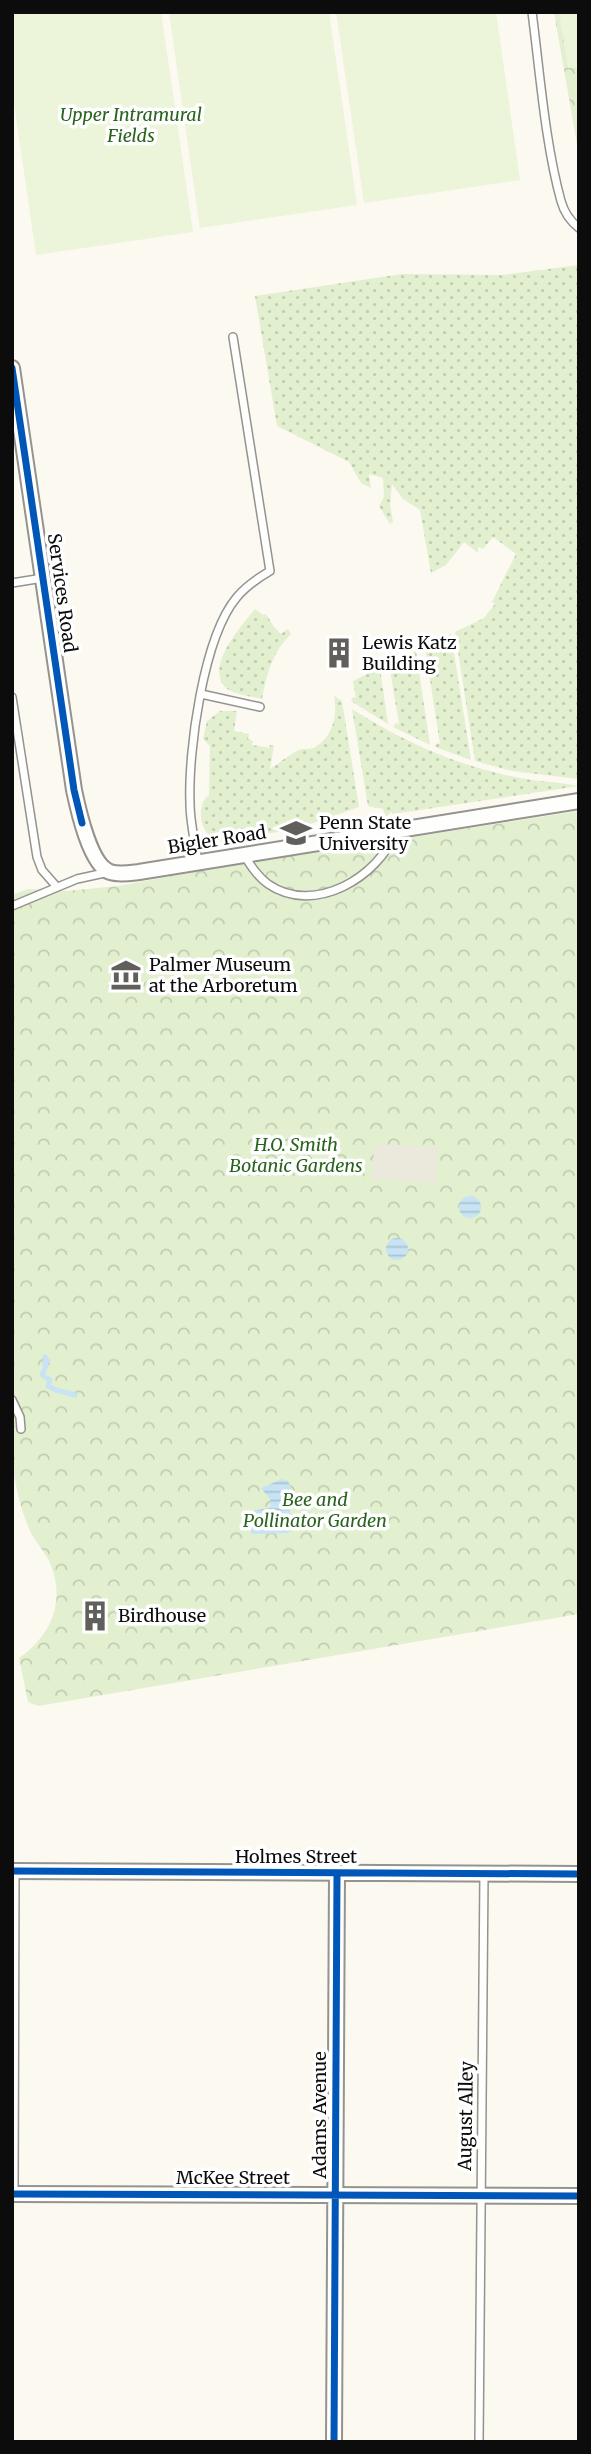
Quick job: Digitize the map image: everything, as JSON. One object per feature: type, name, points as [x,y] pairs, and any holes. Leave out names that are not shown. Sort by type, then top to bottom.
[{"type":"street","name":"Services Road","points":[[12,368],[78,806],[82,823],[100,865],[109,872]]},
{"type":"street","name":"Bigler Road","points":[[109,872],[139,872],[579,801]]},
{"type":"street","name":"Holmes Street","points":[[13,1871],[579,1874]]},
{"type":"street","name":"Adams Avenue","points":[[334,2442],[337,1873]]},
{"type":"street","name":"McKee Street","points":[[13,2194],[579,2196]]},
{"type":"lane","points":[[532,12],[551,148],[562,202],[567,216],[579,229]]},
{"type":"lane","points":[[198,862],[189,785],[194,734],[208,663],[225,615],[236,598],[249,584],[270,571],[233,337]]},
{"type":"lane","points":[[12,583],[44,578]]},
{"type":"lane","points":[[201,694],[260,707]]},
{"type":"lane","points":[[12,696],[37,857],[41,870],[57,887]]},
{"type":"lane","points":[[244,855],[255,871],[276,888],[310,895],[330,892],[357,879],[374,865],[392,843],[396,831]]},
{"type":"lane","points":[[12,906],[77,879],[109,872]]},
{"type":"lane","points":[[12,1400],[20,1417],[21,1429]]},
{"type":"lane","points":[[13,1871],[13,2194]]},
{"type":"lane","name":"August Alley","points":[[479,2442],[484,1874]]},
{"type":"green space","name":"Upper Intramural Fields","points":[[12,12],[161,12],[193,232],[36,255],[12,89]]},
{"type":"green space","points":[[169,12],[329,12],[357,205],[200,228]]},
{"type":"green space","points":[[336,12],[496,12],[520,180],[364,203]]},
{"type":"green space","points":[[554,12],[579,12],[579,156]]},
{"type":"green space","points":[[559,12],[579,12],[579,67],[568,68]]},
{"type":"green space","points":[[579,265],[579,779],[512,771],[475,761],[455,632],[484,618],[495,604],[492,602],[516,554],[493,537],[483,549],[478,547],[478,553],[464,542],[446,565],[431,573],[420,510],[403,499],[392,484],[390,504],[393,522],[390,524],[379,506],[384,497],[383,478],[369,474],[371,488],[361,483],[349,462],[277,426],[255,296],[402,274],[502,275]]},
{"type":"green space","points":[[255,609],[263,615],[266,614],[281,634],[288,629],[291,634],[271,664],[262,699],[242,695],[225,687],[219,668],[228,646]]},
{"type":"green space","points":[[451,634],[471,760],[435,747],[437,743],[440,744],[425,647]]},
{"type":"green space","points":[[416,651],[430,745],[393,727],[396,723],[399,724],[389,664]]},
{"type":"green space","points":[[380,668],[388,724],[351,701],[353,697],[356,698],[353,681]]},
{"type":"green space","points":[[334,696],[342,701],[359,807],[296,829],[221,841],[209,835],[204,829],[201,814],[204,800],[209,795],[210,746],[203,739],[207,721],[220,711],[237,711],[234,731],[249,734],[248,739],[253,741],[252,745],[269,748],[274,745],[270,769],[295,752],[321,743],[333,725]]},
{"type":"green space","points":[[352,709],[391,732],[454,760],[520,778],[579,786],[393,814],[391,812],[386,817],[383,809],[368,806]]},
{"type":"green space","name":"H.O. Smith Botanic Gardens","points":[[579,811],[579,1614],[38,1706],[28,1702],[19,1658],[31,1649],[48,1627],[56,1601],[56,1587],[48,1559],[25,1519],[12,1468],[12,895],[28,889],[66,891],[118,886],[226,866]]},
{"type":"shaded area","points":[[374,1144],[438,1147],[436,1182],[373,1179]]},
{"type":"water","points":[[470,1196],[478,1199],[481,1207],[478,1215],[470,1218],[462,1215],[459,1207],[462,1199]]},
{"type":"water","points":[[397,1238],[407,1245],[408,1249],[401,1259],[397,1260],[387,1253],[386,1249],[393,1239]]},
{"type":"water","points":[[282,1479],[288,1481],[291,1488],[288,1505],[295,1526],[288,1533],[251,1534],[253,1511],[271,1506],[270,1499],[261,1488]]},
{"type":"waterway","points":[[45,1357],[48,1361],[44,1363],[46,1366],[42,1375],[50,1380],[48,1386],[75,1395]]},
{"type":"cycle path","points":[[12,368],[74,790],[82,823]]},
{"type":"cycle path","points":[[12,1871],[579,1874]]},
{"type":"cycle path","points":[[334,2442],[337,1873]]},
{"type":"cycle path","points":[[12,2194],[579,2196]]},
{"type":"place","name":"Lewis Katz Building","points":[[339,653]]},
{"type":"place","name":"Penn State University","points":[[296,833]]},
{"type":"place","name":"Palmer Museum at the Arboretum","points":[[126,975]]},
{"type":"place","name":"Birdhouse","points":[[95,1616]]},
{"type":"park label","name":"Bee and Pollinator Garden","points":[[315,1510]]}]
